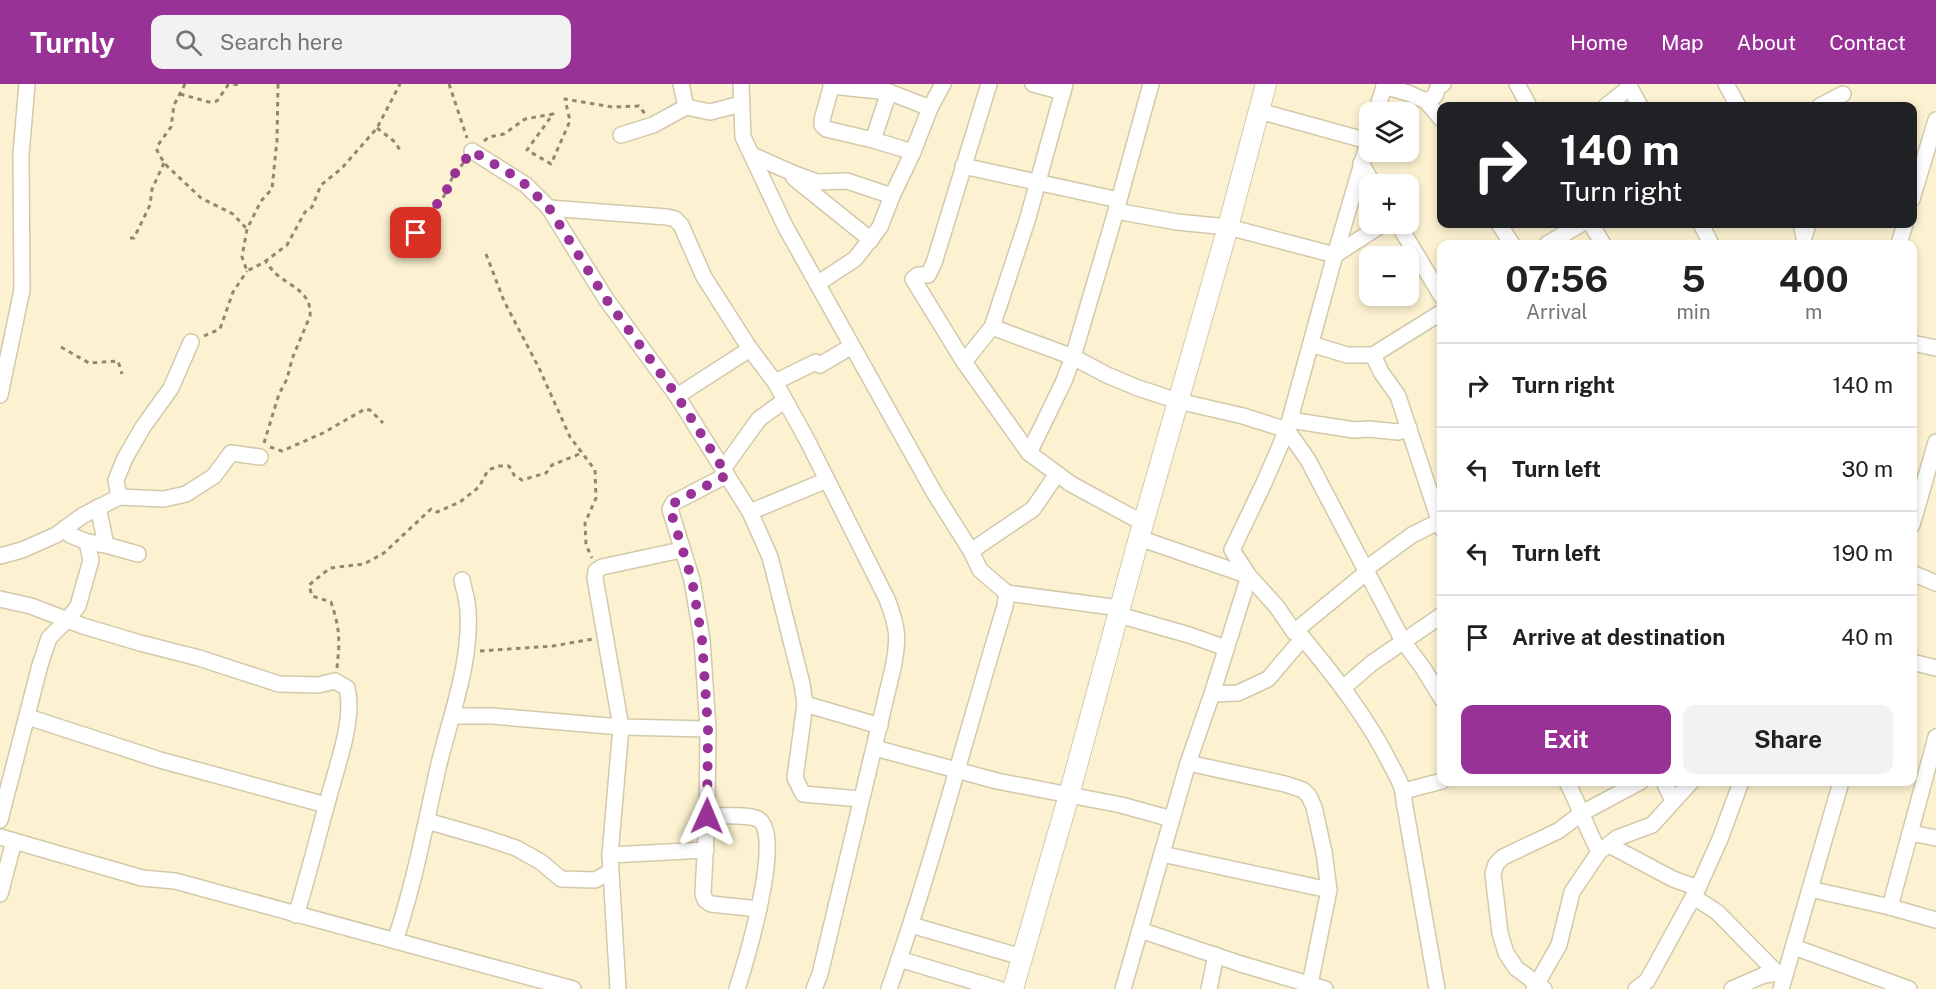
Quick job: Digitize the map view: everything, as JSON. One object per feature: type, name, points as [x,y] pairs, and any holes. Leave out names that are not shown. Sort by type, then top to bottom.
[{"type":"street","points":[[0,395],[22,290],[21,154],[27,84]]},
{"type":"street","points":[[681,84],[686,107]]},
{"type":"street","points":[[741,84],[743,137],[785,226],[980,570],[1007,592],[1119,612],[1226,648]]},
{"type":"street","points":[[817,284],[855,259],[880,227],[892,196],[914,152],[930,108],[943,84]]},
{"type":"street","points":[[989,84],[934,263],[928,275],[918,275],[913,279],[964,362],[1029,453],[1141,531],[1249,576]]},
{"type":"street","points":[[964,362],[992,327],[1024,231],[1064,88],[1033,84]]},
{"type":"street","points":[[1029,453],[1064,381],[1072,357],[1151,84]]},
{"type":"street","points":[[1013,989],[1070,795],[1266,84]]},
{"type":"street","points":[[1426,101],[1435,96],[1438,87],[1443,84]]},
{"type":"street","points":[[1517,84],[1527,102]]},
{"type":"street","points":[[1726,84],[1736,102]]},
{"type":"street","points":[[914,152],[826,129],[822,120],[832,85],[889,92],[930,108]]},
{"type":"street","points":[[1379,102],[1384,85],[1426,101],[1437,114]]},
{"type":"street","points":[[1611,102],[1629,86],[1638,102]]},
{"type":"street","points":[[873,140],[889,92]]},
{"type":"street","points":[[1828,102],[1843,95]]},
{"type":"street","points":[[621,135],[653,125],[686,107],[710,112],[741,104]]},
{"type":"street","points":[[1259,111],[1359,136]]},
{"type":"street","points":[[1917,183],[1936,120]]},
{"type":"street","points":[[472,151],[526,185],[549,208],[606,299],[677,396],[750,512],[770,557],[802,684],[804,704],[795,778],[797,785],[803,794],[861,799]]},
{"type":"street","points":[[752,155],[817,182],[847,181],[892,196]]},
{"type":"street","points":[[1361,162],[1368,174]]},
{"type":"street","points":[[1361,162],[1289,425],[1232,550],[1249,576],[1343,688],[1384,751],[1404,791],[1437,989]]},
{"type":"street","points":[[963,166],[1037,183],[1177,222],[1228,227],[1335,255],[1368,234]]},
{"type":"street","points":[[782,169],[871,240]]},
{"type":"street","points":[[549,208],[675,219],[684,231],[704,277],[750,349],[775,382],[882,589],[896,624],[898,645],[880,726],[820,974],[814,989]]},
{"type":"street","points":[[1554,240],[1574,228]]},
{"type":"street","points":[[1404,234],[1437,289]]},
{"type":"street","points":[[1311,344],[1347,355],[1373,355],[1437,315]]},
{"type":"street","points":[[992,327],[1072,357],[1138,388],[1243,416],[1289,425],[1354,430],[1398,432],[1409,428]]},
{"type":"street","points":[[118,497],[116,480],[125,458],[143,427],[171,388],[191,342]]},
{"type":"street","points":[[1917,344],[1936,348]]},
{"type":"street","points":[[775,382],[816,362],[820,365],[852,346]]},
{"type":"street","points":[[677,396],[750,349]]},
{"type":"street","points":[[1373,355],[1381,372],[1398,396],[1437,512]]},
{"type":"street","points":[[759,909],[711,904],[705,900],[703,894],[708,729],[702,640],[692,580],[670,509],[674,503],[725,472],[759,419],[784,401]]},
{"type":"street","points":[[1289,425],[1403,641],[1437,691]]},
{"type":"street","points":[[1917,508],[1936,442]]},
{"type":"street","points":[[0,556],[22,550],[56,535],[98,507],[118,497],[164,500],[186,494],[213,476],[231,453],[262,451]]},
{"type":"street","points":[[971,551],[1033,509],[1057,474]]},
{"type":"street","points":[[750,512],[827,480]]},
{"type":"street","points":[[98,507],[106,545]]},
{"type":"street","points":[[1212,694],[1238,693],[1268,679],[1298,635],[1367,570],[1412,534],[1437,525]]},
{"type":"street","points":[[65,528],[70,535],[87,542],[138,554]]},
{"type":"street","points":[[0,820],[49,638],[78,606],[91,560],[87,542]]},
{"type":"street","points":[[618,989],[610,855],[621,727],[595,578],[596,571],[602,567],[681,550]]},
{"type":"street","points":[[1123,989],[1188,763],[1249,576]]},
{"type":"street","points":[[1917,576],[1936,582]]},
{"type":"street","points":[[395,941],[405,914],[441,755],[453,716],[466,651],[468,610],[462,580]]},
{"type":"street","points":[[889,989],[926,880],[1005,606],[1007,592]]},
{"type":"street","points":[[0,599],[32,606],[83,626],[199,658],[279,684],[318,684],[335,681],[347,688],[350,696],[346,729],[296,915]]},
{"type":"street","points":[[1343,688],[1372,663],[1437,618]]},
{"type":"street","points":[[1917,663],[1936,668]]},
{"type":"street","points":[[804,704],[880,726]]},
{"type":"street","points":[[453,716],[492,716],[621,727],[708,729]]},
{"type":"street","points":[[28,717],[160,760],[326,806]]},
{"type":"street","points":[[1890,907],[1936,737]]},
{"type":"street","points":[[875,748],[956,771],[1121,805],[1172,819]]},
{"type":"street","points":[[1188,763],[1285,784],[1303,790],[1309,796],[1314,807],[1324,852],[1329,890],[1310,987]]},
{"type":"street","points":[[1404,791],[1437,782]]},
{"type":"street","points":[[1570,786],[1587,829],[1604,849],[1673,879],[1696,893],[1718,912],[1782,979]]},
{"type":"street","points":[[1633,786],[1582,813],[1558,831],[1503,857],[1496,864],[1493,874],[1500,933],[1506,953],[1516,968],[1538,987],[1559,945],[1572,892],[1604,849],[1617,838],[1652,825],[1687,786]]},
{"type":"street","points":[[1666,786],[1673,801]]},
{"type":"street","points":[[1636,989],[1647,981],[1696,893],[1720,839],[1740,786]]},
{"type":"street","points":[[1782,979],[1794,946],[1840,786]]},
{"type":"street","points":[[707,816],[748,817],[758,819],[765,826],[768,847],[759,909],[752,942],[737,989]]},
{"type":"street","points":[[427,821],[516,849],[541,862],[561,879],[595,880],[610,872]]},
{"type":"street","points":[[1910,833],[1936,838]]},
{"type":"street","points":[[0,894],[7,839],[142,878],[174,882],[573,989]]},
{"type":"street","points":[[610,855],[706,850]]},
{"type":"street","points":[[1162,854],[1329,890]]},
{"type":"street","points":[[1810,889],[1936,920]]},
{"type":"street","points":[[911,925],[1022,957]]},
{"type":"street","points":[[1140,930],[1310,987],[1325,989]]},
{"type":"street","points":[[1794,946],[1870,982],[1909,989]]},
{"type":"street","points":[[1209,989],[1216,955]]},
{"type":"street","points":[[899,959],[999,989]]},
{"type":"street","points":[[1732,989],[1764,975],[1782,979]]},
{"type":"path","points":[[185,84],[174,105],[171,127],[157,150],[164,163],[201,198],[233,214],[248,228]]},
{"type":"path","points":[[180,94],[209,102],[217,101],[228,85],[242,84]]},
{"type":"path","points":[[247,271],[242,257],[248,228],[261,201],[272,189],[277,140],[278,84]]},
{"type":"path","points":[[191,342],[220,329],[233,292],[247,271],[287,245],[305,212],[312,207],[321,185],[342,168],[377,128],[400,84]]},
{"type":"path","points":[[449,84],[472,151]]},
{"type":"path","points":[[407,249],[426,217],[444,196],[453,176],[472,151],[489,138],[504,134],[525,119],[553,114],[527,150],[550,164],[570,121],[565,99],[612,107],[639,106],[653,125]]},
{"type":"path","points":[[377,128],[395,142],[401,152]]},
{"type":"path","points":[[130,238],[134,238],[150,205],[152,189],[164,163]]},
{"type":"path","points":[[486,254],[504,302],[539,368],[570,437],[595,470],[596,498],[585,523],[586,545],[591,556],[602,567]]},
{"type":"path","points":[[265,261],[276,274],[301,291],[310,309],[310,316],[277,401],[262,451],[282,451],[365,409],[383,423]]},
{"type":"path","points":[[61,347],[89,363],[118,361],[122,374]]},
{"type":"path","points":[[335,681],[340,640],[338,625],[331,602],[312,596],[309,585],[330,568],[364,564],[384,553],[430,509],[437,512],[460,502],[479,487],[488,470],[499,466],[509,466],[514,475],[522,480],[546,473],[552,465],[582,453]]},
{"type":"path","points":[[466,651],[553,646],[605,637]]},
{"type":"route","points":[[416,233],[444,196],[453,176],[472,151],[526,185],[549,208],[606,299],[677,396],[727,475],[674,503],[670,509],[692,580],[702,640],[708,729],[707,816]]}]
